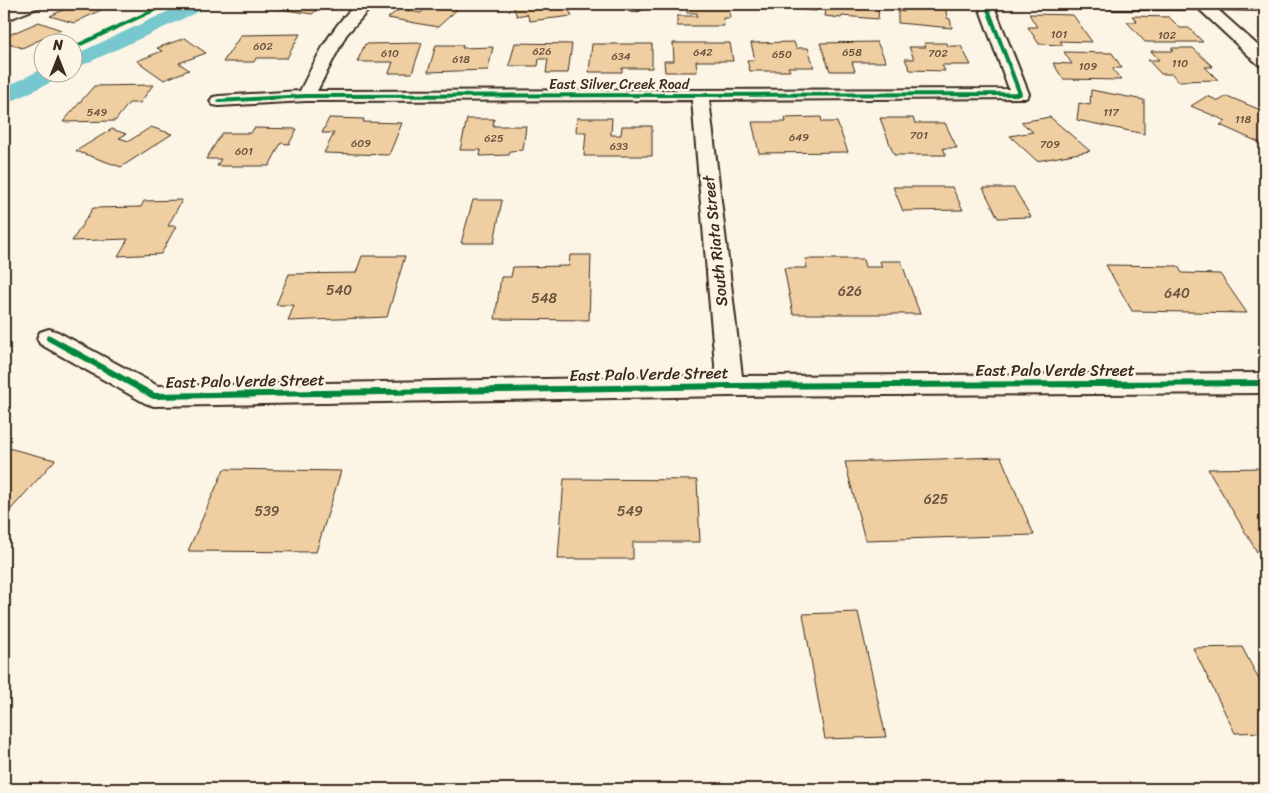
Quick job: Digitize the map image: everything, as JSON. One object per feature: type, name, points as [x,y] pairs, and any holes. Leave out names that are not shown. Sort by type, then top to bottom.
[{"type":"street","points":[[4,16],[34,4]]},
{"type":"street","points":[[306,96],[344,24],[366,4]]},
{"type":"street","name":"East Silver Creek Road","points":[[219,101],[306,96],[1020,94],[986,4]]},
{"type":"street","points":[[1113,4],[1265,5]]},
{"type":"street","points":[[1203,5],[1265,61]]},
{"type":"street","name":"South Riata Street","points":[[700,96],[730,386]]},
{"type":"street","name":"East Palo Verde Street","points":[[49,338],[154,396],[730,386],[1265,383]]},
{"type":"building","points":[[76,4],[93,4],[107,7],[74,23],[50,16]]},
{"type":"building","points":[[280,4],[324,4],[312,14],[274,8]]},
{"type":"building","points":[[419,4],[463,4],[438,27],[388,18],[399,9],[421,13],[425,9],[414,7]]},
{"type":"building","points":[[512,4],[566,4],[572,16],[530,21],[527,14],[517,16]]},
{"type":"building","points":[[687,4],[721,4],[721,8],[729,8],[730,18],[723,18],[724,26],[677,26],[677,16],[697,16],[697,13],[687,13]]},
{"type":"building","points":[[763,4],[817,4],[816,11],[763,6]]},
{"type":"building","points":[[827,4],[879,5],[878,19],[825,16]]},
{"type":"building","points":[[904,4],[945,4],[947,18],[950,19],[952,28],[898,23],[898,11],[904,12]]},
{"type":"building","points":[[1029,14],[1073,15],[1092,42],[1060,41],[1063,45],[1039,44],[1028,27],[1037,27]]},
{"type":"building","points":[[1132,16],[1169,17],[1180,28],[1189,28],[1203,42],[1145,42],[1127,22],[1137,22]]},
{"type":"building","points":[[39,22],[61,30],[57,32],[32,32],[32,43],[22,48],[4,41],[4,37]]},
{"type":"building","points":[[300,34],[287,58],[256,58],[254,62],[223,62],[241,35]]},
{"type":"building","points":[[185,38],[206,53],[179,63],[189,70],[164,80],[137,61],[162,51],[157,48]]},
{"type":"building","points":[[794,42],[796,48],[808,48],[814,67],[788,67],[790,71],[750,71],[747,60],[755,60],[751,43]]},
{"type":"building","points":[[877,42],[886,62],[852,62],[855,71],[830,71],[820,43]]},
{"type":"building","points":[[422,43],[412,73],[389,73],[393,62],[357,62],[365,44]]},
{"type":"building","points":[[515,43],[572,44],[568,73],[546,73],[548,59],[539,59],[538,66],[509,66]]},
{"type":"building","points":[[673,43],[730,43],[733,61],[696,61],[697,72],[665,72],[664,61],[674,61]]},
{"type":"building","points":[[924,43],[947,43],[948,46],[961,46],[971,65],[942,65],[945,71],[910,70],[905,59],[914,59],[909,47],[926,47]]},
{"type":"building","points":[[592,44],[652,44],[652,68],[622,68],[622,72],[589,72]]},
{"type":"building","points":[[436,45],[463,45],[462,48],[493,47],[488,70],[428,72]]},
{"type":"building","points":[[1171,48],[1193,48],[1213,67],[1205,67],[1218,80],[1178,81],[1172,74],[1161,74],[1148,60],[1159,60],[1151,51],[1174,51]]},
{"type":"building","points":[[1064,52],[1112,53],[1122,68],[1112,68],[1121,80],[1063,79],[1053,63],[1072,64]]},
{"type":"building","points":[[153,85],[140,103],[129,103],[115,121],[63,122],[94,86]]},
{"type":"building","points":[[1091,90],[1144,100],[1144,134],[1077,120],[1079,103],[1090,105]]},
{"type":"building","points":[[1207,96],[1219,101],[1227,96],[1263,111],[1259,114],[1265,117],[1265,145],[1220,125],[1226,121],[1191,106]]},
{"type":"building","points":[[821,117],[822,122],[837,122],[848,152],[759,153],[752,122],[786,122],[785,118]]},
{"type":"building","points":[[1050,117],[1090,151],[1037,161],[1010,136],[1033,132],[1021,122]]},
{"type":"building","points":[[329,118],[364,119],[363,122],[402,123],[389,155],[324,153],[334,133],[322,133]]},
{"type":"building","points":[[577,118],[612,118],[611,135],[621,135],[622,126],[652,126],[652,156],[584,156],[586,132],[576,132]]},
{"type":"building","points":[[880,118],[913,118],[915,123],[945,123],[957,148],[943,148],[946,155],[894,155]]},
{"type":"building","points":[[467,119],[494,119],[493,126],[526,126],[523,150],[510,151],[509,155],[480,156],[481,150],[460,150]]},
{"type":"building","points":[[151,127],[172,134],[121,167],[76,151],[112,129],[126,134],[119,138],[129,141]]},
{"type":"building","points":[[254,128],[297,129],[289,144],[281,143],[269,166],[217,166],[221,159],[206,159],[222,133],[251,133]]},
{"type":"building","points":[[893,187],[952,187],[963,210],[903,211]]},
{"type":"building","points":[[983,188],[1014,188],[1031,217],[998,218]]},
{"type":"building","points":[[182,200],[168,226],[176,226],[161,254],[118,256],[128,239],[72,241],[93,208],[141,207],[144,201]]},
{"type":"building","points":[[473,200],[502,200],[494,243],[461,243]]},
{"type":"building","points":[[570,255],[591,255],[589,320],[495,319],[501,277],[511,277],[513,267],[569,266]]},
{"type":"building","points":[[362,256],[405,256],[387,317],[288,321],[294,305],[276,305],[289,274],[356,273]]},
{"type":"building","points":[[805,259],[863,259],[865,267],[882,267],[880,261],[901,261],[920,314],[793,314],[784,268],[807,268]]},
{"type":"building","points":[[1106,265],[1178,266],[1182,273],[1220,274],[1247,313],[1132,311]]},
{"type":"building","points":[[4,447],[55,460],[4,517]]},
{"type":"building","points":[[1001,457],[1034,535],[865,540],[845,462]]},
{"type":"building","points":[[1265,468],[1265,552],[1257,552],[1208,469]]},
{"type":"building","points":[[224,469],[341,471],[316,552],[188,551]]},
{"type":"building","points":[[564,479],[697,480],[700,542],[633,542],[633,559],[558,559]]},
{"type":"building","points":[[858,612],[886,737],[825,739],[803,614]]},
{"type":"building","points":[[1242,647],[1265,691],[1265,732],[1235,733],[1193,648]]},
{"type":"waterway","points":[[82,59],[199,4]]},
{"type":"waterway","points":[[4,96],[33,82]]},
{"type":"cycle path","points":[[82,43],[167,4]]},
{"type":"cycle path","points":[[219,101],[306,96],[1020,94],[986,4]]},
{"type":"cycle path","points":[[49,338],[154,396],[730,386],[1265,383]]}]
